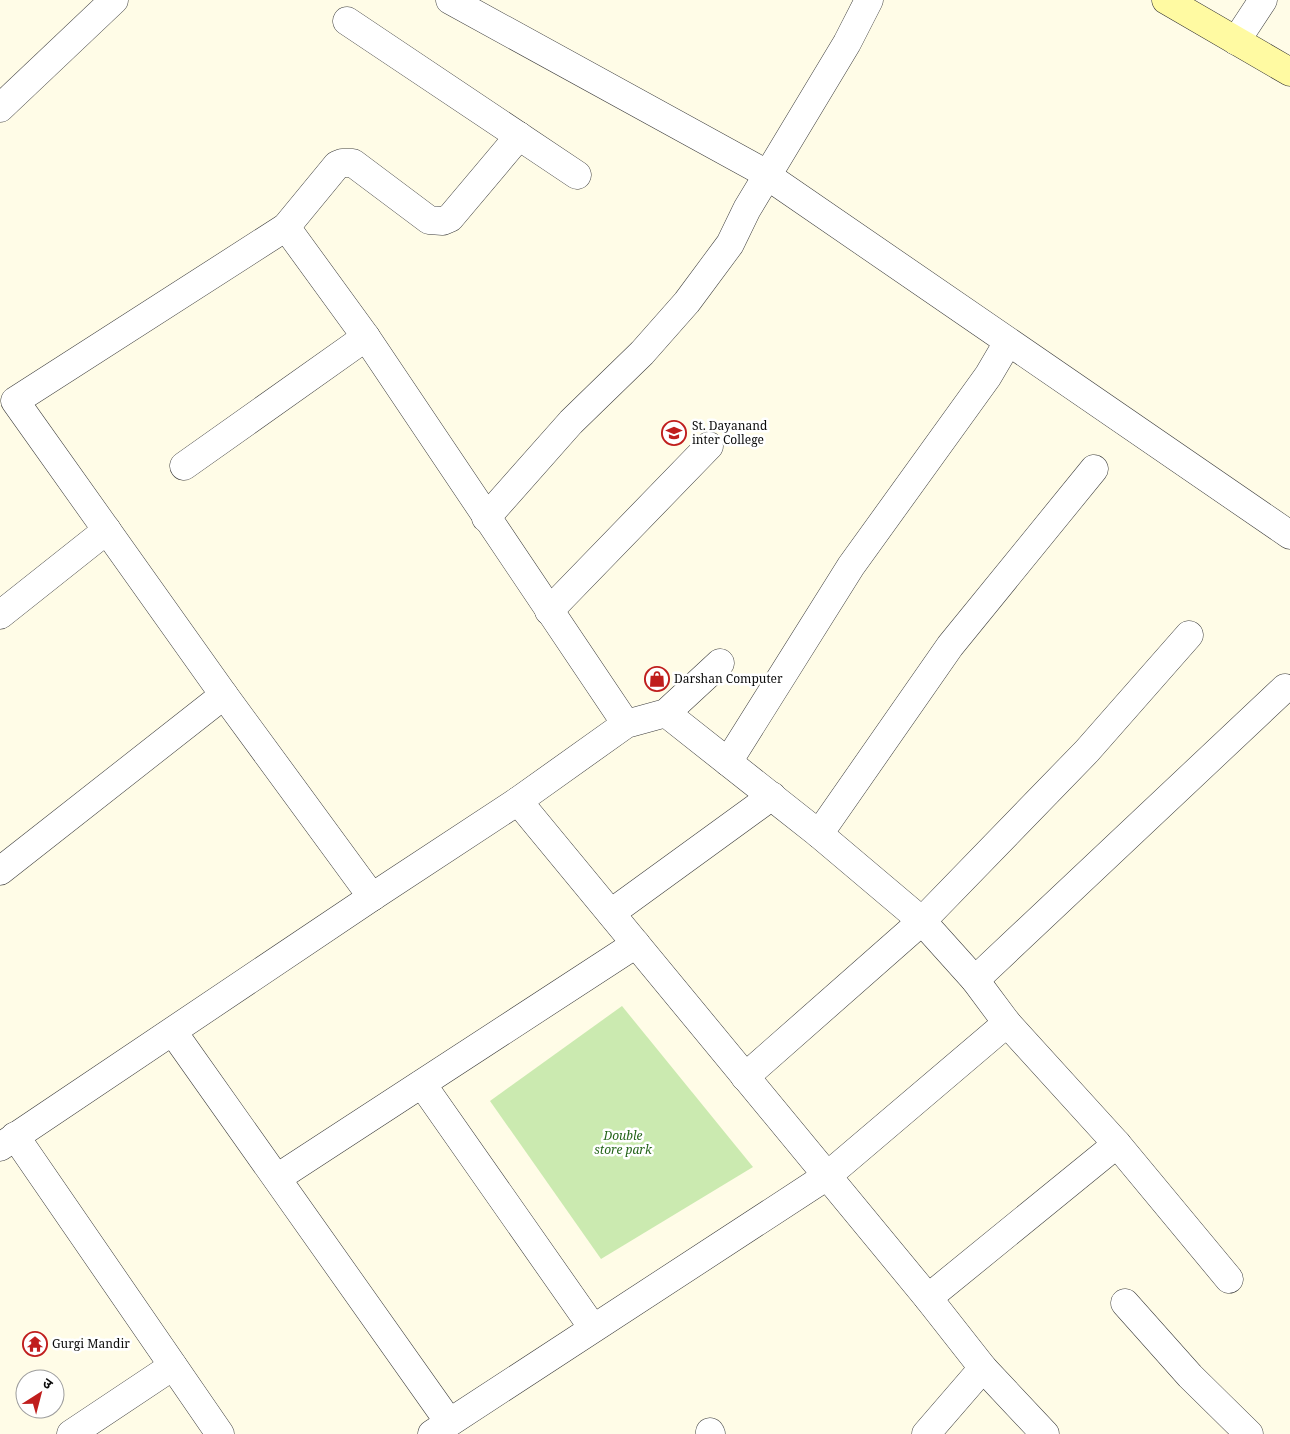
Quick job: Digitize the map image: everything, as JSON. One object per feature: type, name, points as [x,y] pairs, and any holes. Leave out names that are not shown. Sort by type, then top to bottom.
[{"type":"main road","points":[[1166,0],[1290,72]]},
{"type":"street","points":[[0,108],[114,0]]},
{"type":"street","points":[[450,0],[766,176],[1290,535]]},
{"type":"street","points":[[486,518],[571,422],[642,352],[687,302],[730,244],[747,209],[847,43],[869,0]]},
{"type":"street","points":[[1236,41],[1264,0]]},
{"type":"street","points":[[346,21],[577,175]]},
{"type":"street","points":[[372,897],[224,695],[7,392],[286,227],[337,165],[352,163],[429,220],[442,221],[450,218],[519,136]]},
{"type":"street","points":[[286,227],[366,337],[626,724]]},
{"type":"street","points":[[184,466],[366,337]]},
{"type":"street","points":[[728,762],[852,566],[988,376],[1008,342]]},
{"type":"street","points":[[549,610],[709,446]]},
{"type":"street","points":[[819,834],[950,646],[1094,469]]},
{"type":"street","points":[[0,615],[107,530]]},
{"type":"street","points":[[745,1077],[922,921],[1087,751],[1189,635]]},
{"type":"street","points":[[220,1434],[173,1366],[8,1141],[518,801],[626,724],[666,713],[720,663]]},
{"type":"street","points":[[975,980],[1285,688]]},
{"type":"street","points":[[5,858],[224,695]]},
{"type":"street","points":[[666,713],[819,834],[922,921],[975,980],[1007,1023],[1117,1144],[1229,1279]]},
{"type":"street","points":[[611,914],[772,796]]},
{"type":"street","points":[[518,801],[928,1298],[983,1368],[1045,1434]]},
{"type":"street","points":[[277,1178],[636,944]]},
{"type":"street","points":[[173,1032],[277,1178],[440,1428],[827,1176],[1007,1023]]},
{"type":"street","points":[[422,1084],[593,1328]]},
{"type":"street","points":[[928,1298],[1117,1144]]},
{"type":"street","points":[[1125,1303],[1190,1376],[1249,1434]]},
{"type":"street","points":[[71,1434],[173,1366]]},
{"type":"street","points":[[926,1434],[983,1368]]},
{"type":"green space","name":"Double store park","points":[[622,1006],[753,1167],[601,1259],[490,1101]]},
{"type":"place","name":"St. Dayanand inter College","points":[[674,433]]},
{"type":"place","name":"Darshan Computer","points":[[657,679]]},
{"type":"place","name":"Gurgi Mandir","points":[[35,1344]]}]
